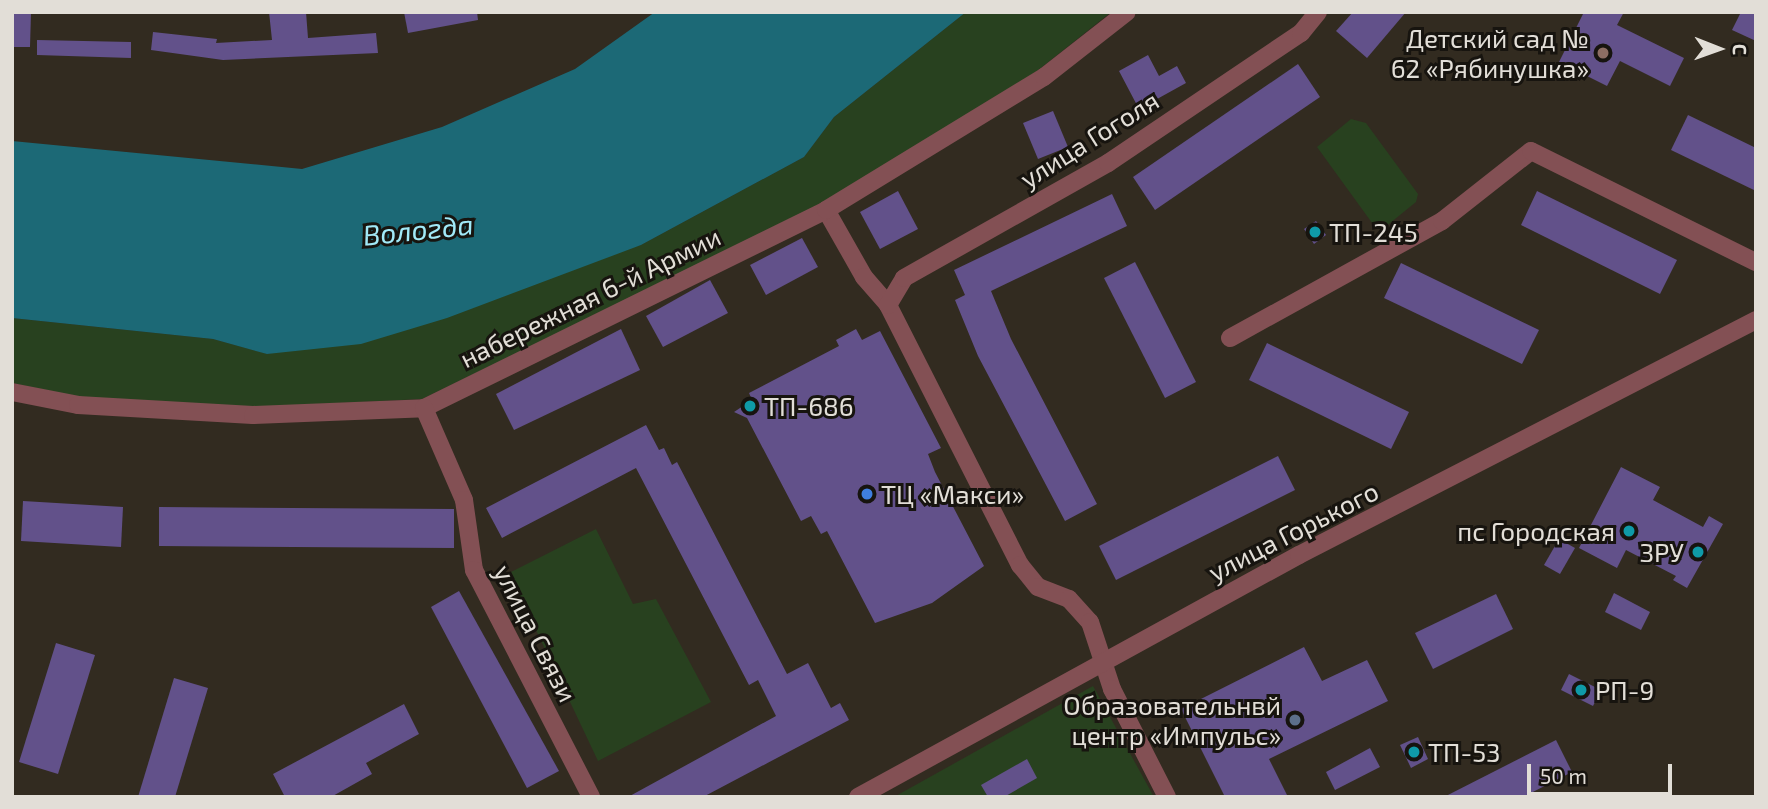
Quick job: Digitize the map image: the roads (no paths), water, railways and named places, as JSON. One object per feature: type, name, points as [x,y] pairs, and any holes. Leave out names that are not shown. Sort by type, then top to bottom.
[{"type":"street","name":"набережная 6-й Армии","points":[[12,392],[78,405],[253,415],[425,408],[826,210],[1044,78],[1127,12]]},
{"type":"street","name":"улица Гоголя","points":[[888,305],[904,278],[1108,163],[1301,33],[1318,12]]},
{"type":"street","points":[[1230,338],[1442,221],[1531,151],[1756,262]]},
{"type":"street","points":[[826,210],[864,277],[888,305],[1020,565],[1038,587],[1069,599],[1090,622],[1112,689],[1167,797]]},
{"type":"street","name":"улица Горького","points":[[858,797],[881,792],[1103,661],[1756,320]]},
{"type":"street","name":"улица Связи","points":[[425,408],[464,500],[474,570],[591,797]]},
{"type":"water","name":"Вологда","points":[[655,12],[966,12],[834,117],[804,157],[641,245],[447,318],[361,344],[267,354],[213,339],[12,318],[12,141],[302,169],[442,127],[575,69]]},
{"type":"place","name":"Детский сад № 62 «Рябинушка»","points":[[1603,53]]},
{"type":"place","name":"ТП-245","points":[[1315,232]]},
{"type":"place","name":"ТП-686","points":[[750,406]]},
{"type":"place","name":"ТЦ «Макси»","points":[[867,494]]},
{"type":"place","name":"пс Городская","points":[[1629,531]]},
{"type":"place","name":"ЗРУ","points":[[1698,552]]},
{"type":"place","name":"РП-9","points":[[1581,690]]},
{"type":"place","name":"Образовательнвй центр «Импульс»","points":[[1295,720]]},
{"type":"place","name":"ТП-53","points":[[1414,752]]}]
